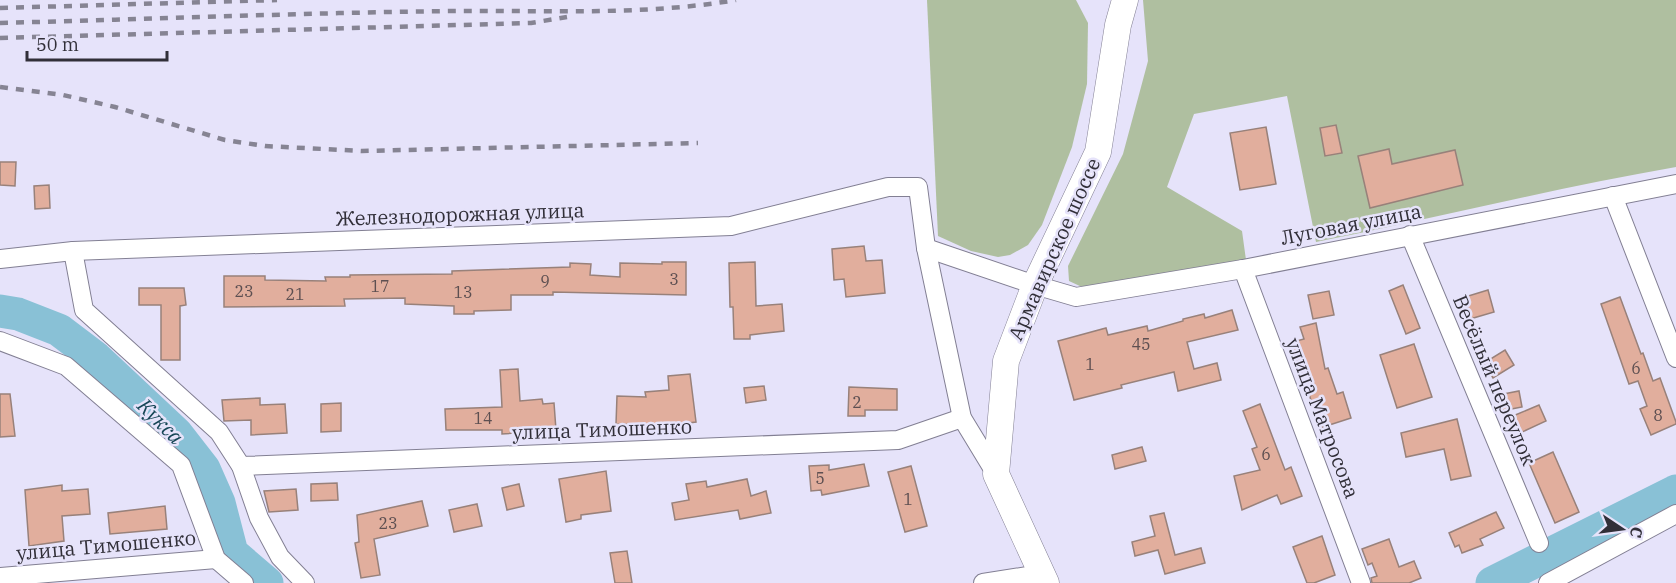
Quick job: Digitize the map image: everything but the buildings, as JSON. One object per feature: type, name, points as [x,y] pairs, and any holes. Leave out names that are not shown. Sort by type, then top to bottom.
[{"type":"main road","points":[[1106,0],[1118,24]]},
{"type":"main road","name":"Армавирское шоссе","points":[[1043,579],[996,474],[1006,361],[1035,285],[1098,152],[1118,24],[1125,0]]},
{"type":"street","name":"Луговая улица","points":[[926,248],[1076,297],[1243,269],[1676,184]]},
{"type":"street","name":"Железнодорожная улица","points":[[0,259],[73,251],[732,226],[888,187],[918,187]]},
{"type":"street","name":"Армавирское шоссе","points":[[918,187],[926,248],[962,418],[996,474]]},
{"type":"street","points":[[1613,196],[1676,358]]},
{"type":"street","name":"Весёлый переулок","points":[[1410,236],[1539,543]]},
{"type":"street","points":[[73,251],[84,310],[219,432],[241,466],[259,518],[274,547],[280,557],[305,583]]},
{"type":"street","name":"улица Матросова","points":[[1243,269],[1362,583]]},
{"type":"street","points":[[0,341],[66,366],[181,465],[216,559],[244,583]]},
{"type":"street","name":"улица Тимошенко","points":[[241,466],[898,440],[962,418]]},
{"type":"street","points":[[1548,583],[1676,514]]},
{"type":"street","name":"улица Тимошенко","points":[[0,577],[216,559]]},
{"type":"street","points":[[983,583],[1043,579]]},
{"type":"green space","points":[[927,0],[1076,0],[1088,23],[1087,84],[1072,147],[1042,225],[1028,245],[1010,255],[998,257],[971,251],[938,236]]},
{"type":"green space","points":[[1143,0],[1676,0],[1676,167],[1316,242],[1287,96],[1194,114],[1167,187],[1242,231],[1246,260],[1082,287],[1069,281],[1068,266],[1123,154],[1148,61]]},
{"type":"waterway","name":"Кукса","points":[[0,311],[18,314],[59,330],[96,358],[176,433],[204,469],[219,503],[232,553],[267,583]]},
{"type":"waterway","name":"Кукса","points":[[1492,583],[1676,491]]},
{"type":"railway","points":[[0,8],[277,0]]},
{"type":"railway","points":[[0,23],[394,12],[629,10],[736,0]]},
{"type":"railway","points":[[0,38],[531,23],[567,17]]},
{"type":"railway","points":[[0,87],[63,95],[115,107],[225,140],[265,146],[362,151],[698,143]]}]
